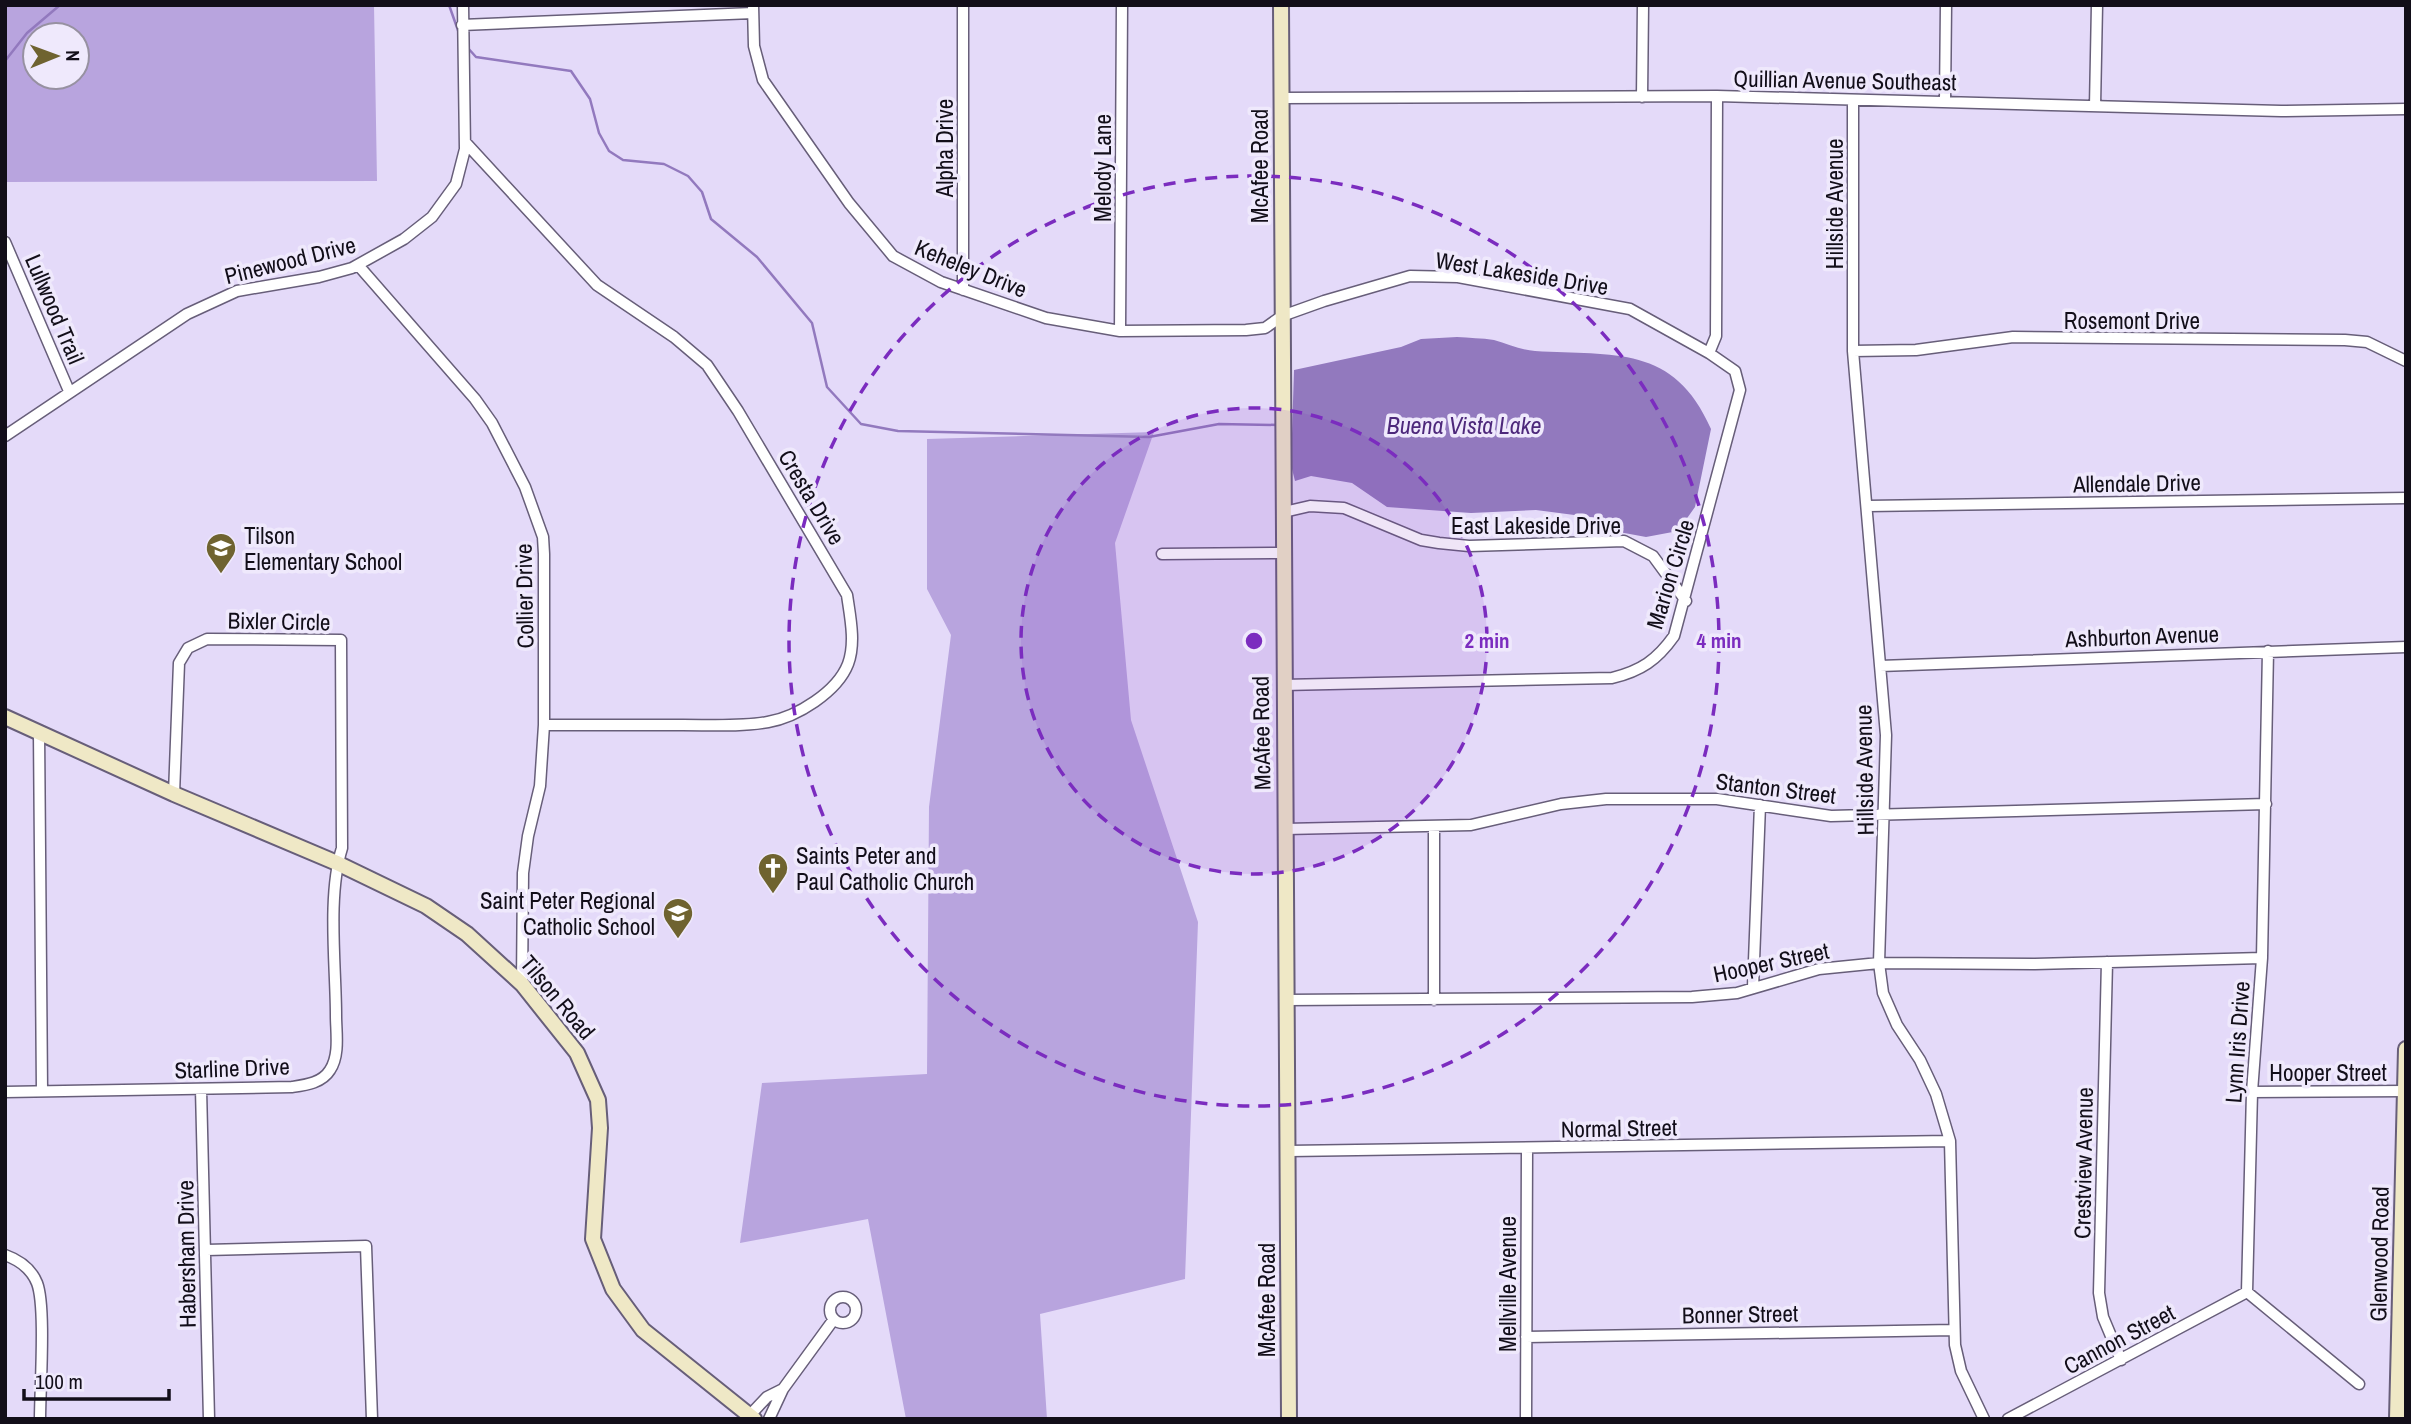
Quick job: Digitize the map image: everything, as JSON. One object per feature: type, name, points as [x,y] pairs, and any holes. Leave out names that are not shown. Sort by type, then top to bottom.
[{"type":"street","name":"Pinewood Drive","points":[[5,436],[187,314],[227,294],[266,284],[320,277],[358,265],[404,239],[441,208],[456,184],[465,142],[463,5]]},
{"type":"street","name":"Alpha Drive","points":[[963,5],[963,290]]},
{"type":"street","name":"Melody Lane","points":[[1120,331],[1122,5]]},
{"type":"street","name":"McAfee Road","points":[[1281,5],[1289,1419]]},
{"type":"street","points":[[1642,97],[1643,5]]},
{"type":"street","points":[[1945,101],[1946,5]]},
{"type":"street","points":[[2095,106],[2097,5]]},
{"type":"street","points":[[463,25],[753,9]]},
{"type":"street","name":"Keheley Drive","points":[[753,9],[754,46],[763,80],[849,203],[893,256],[925,274],[963,290],[1046,318],[1120,331],[1246,330],[1265,328],[1282,317]]},
{"type":"street","points":[[1709,354],[1716,336],[1717,96]]},
{"type":"street","name":"Quillian Avenue Southeast","points":[[1282,98],[1717,96],[2281,111],[2406,109]]},
{"type":"street","name":"Hillside Avenue","points":[[1853,101],[1853,351],[1886,734],[1880,963],[1883,993],[1897,1025],[1920,1060],[1936,1094],[1950,1141],[1954,1330],[1961,1371],[1984,1419]]},
{"type":"street","name":"Cresta Drive","points":[[465,142],[597,285],[674,337],[707,365],[738,411],[847,595],[851,630],[848,664],[843,673],[813,702],[791,715],[767,722],[715,725],[544,725]]},
{"type":"street","name":"Lullwood Trail","points":[[5,242],[69,391]]},
{"type":"street","name":"Collier Drive","points":[[358,265],[475,399],[508,452],[535,509],[544,554],[544,725],[540,786],[528,836],[523,873],[522,984]]},
{"type":"street","name":"West Lakeside Drive","points":[[1282,317],[1324,301],[1410,276],[1458,277],[1630,309],[1709,354]]},
{"type":"street","name":"Rosemont Drive","points":[[1853,351],[1916,350],[2013,337],[2345,340],[2367,342],[2406,361]]},
{"type":"street","name":"Marion Circle","points":[[1283,685],[1612,678],[1635,671],[1659,656],[1674,636],[1686,601],[1741,390],[1735,371],[1709,354]]},
{"type":"street","name":"Allendale Drive","points":[[1868,506],[2406,498]]},
{"type":"street","name":"East Lakeside Drive","points":[[1284,512],[1310,506],[1344,508],[1421,540],[1438,544],[1469,546],[1624,541],[1653,556],[1686,601]]},
{"type":"street","points":[[1162,554],[1284,553]]},
{"type":"street","name":"Bixler Circle","points":[[174,794],[179,663],[188,648],[207,639],[341,640],[342,848],[337,863]]},
{"type":"street","name":"Ashburton Avenue","points":[[1880,666],[2406,647]]},
{"type":"street","name":"Lynn Iris Drive","points":[[2247,1292],[2252,1092],[2262,958],[2268,650]]},
{"type":"street","name":"Tilson Road","points":[[5,717],[174,794],[337,863],[426,906],[467,934],[522,984],[577,1053],[598,1100],[600,1128],[593,1239],[612,1289],[643,1330],[752,1417]]},
{"type":"street","points":[[39,732],[41,1091]]},
{"type":"street","name":"Stanton Street","points":[[1284,829],[1471,825],[1561,804],[1606,799],[1717,799],[1831,816],[2266,804]]},
{"type":"street","points":[[1753,987],[1760,806]]},
{"type":"street","points":[[1434,827],[1434,1000]]},
{"type":"street","name":"Starline Drive","points":[[5,1092],[306,1085],[330,1071],[336,1048],[337,863]]},
{"type":"street","name":"Hooper Street","points":[[1287,1000],[1692,997],[1737,993],[1819,969],[1880,963],[2262,958]]},
{"type":"street","name":"Crestview Avenue","points":[[2107,962],[2099,1293],[2103,1317],[2121,1360]]},
{"type":"street","name":"Glenwood Road","points":[[2400,1412],[2406,1049]]},
{"type":"street","name":"Habersham Drive","points":[[201,1089],[209,1419]]},
{"type":"street","name":"Hooper Street","points":[[2252,1092],[2405,1091]]},
{"type":"street","name":"Normal Street","points":[[1289,1152],[1950,1141]]},
{"type":"street","name":"Mellville Avenue","points":[[1526,1419],[1527,1149]]},
{"type":"street","points":[[206,1250],[363,1244],[368,1251],[372,1419]]},
{"type":"street","points":[[5,1255],[22,1263],[32,1273],[40,1297],[40,1419]]},
{"type":"street","points":[[2247,1292],[2359,1384]]},
{"type":"street","name":"Cannon Street","points":[[2008,1419],[2247,1292]]},
{"type":"street","points":[[769,1419],[783,1390],[834,1319]]},
{"type":"street","name":"Bonner Street","points":[[1526,1337],[1954,1330]]},
{"type":"street","points":[[752,1417],[768,1396],[783,1390]]},
{"type":"street","points":[[2381,1419],[2400,1412]]},
{"type":"shaded area","points":[[5,5],[374,5],[377,181],[5,182]]},
{"type":"shaded area","points":[[1154,432],[1115,543],[1131,720],[1198,922],[1185,1279],[1040,1314],[1047,1419],[906,1419],[868,1219],[740,1243],[762,1083],[927,1074],[929,807],[951,635],[927,589],[927,439]]},
{"type":"water","name":"Buena Vista Lake","points":[[1457,337],[1494,340],[1530,350],[1616,355],[1660,368],[1679,382],[1696,401],[1711,429],[1695,507],[1678,531],[1646,537],[1619,532],[1605,519],[1536,510],[1471,513],[1387,507],[1352,483],[1311,476],[1295,481],[1291,465],[1294,370],[1401,347],[1421,339]]},
{"type":"waterway","points":[[5,61],[27,33],[60,5]]},
{"type":"waterway","points":[[449,5],[460,36]]},
{"type":"waterway","points":[[467,47],[476,57],[571,71],[590,99],[599,133],[609,151],[623,160],[664,164],[688,176],[702,192],[711,219],[757,257],[812,323],[827,387],[861,424],[898,431],[1149,437],[1219,424],[1279,425]]},
{"type":"place","name":"Tilson Elementary School","points":[[221,575]]},
{"type":"place","name":"Saints Peter and Paul Catholic Church","points":[[773,895]]},
{"type":"place","name":"Saint Peter Regional Catholic School","points":[[678,940]]}]
